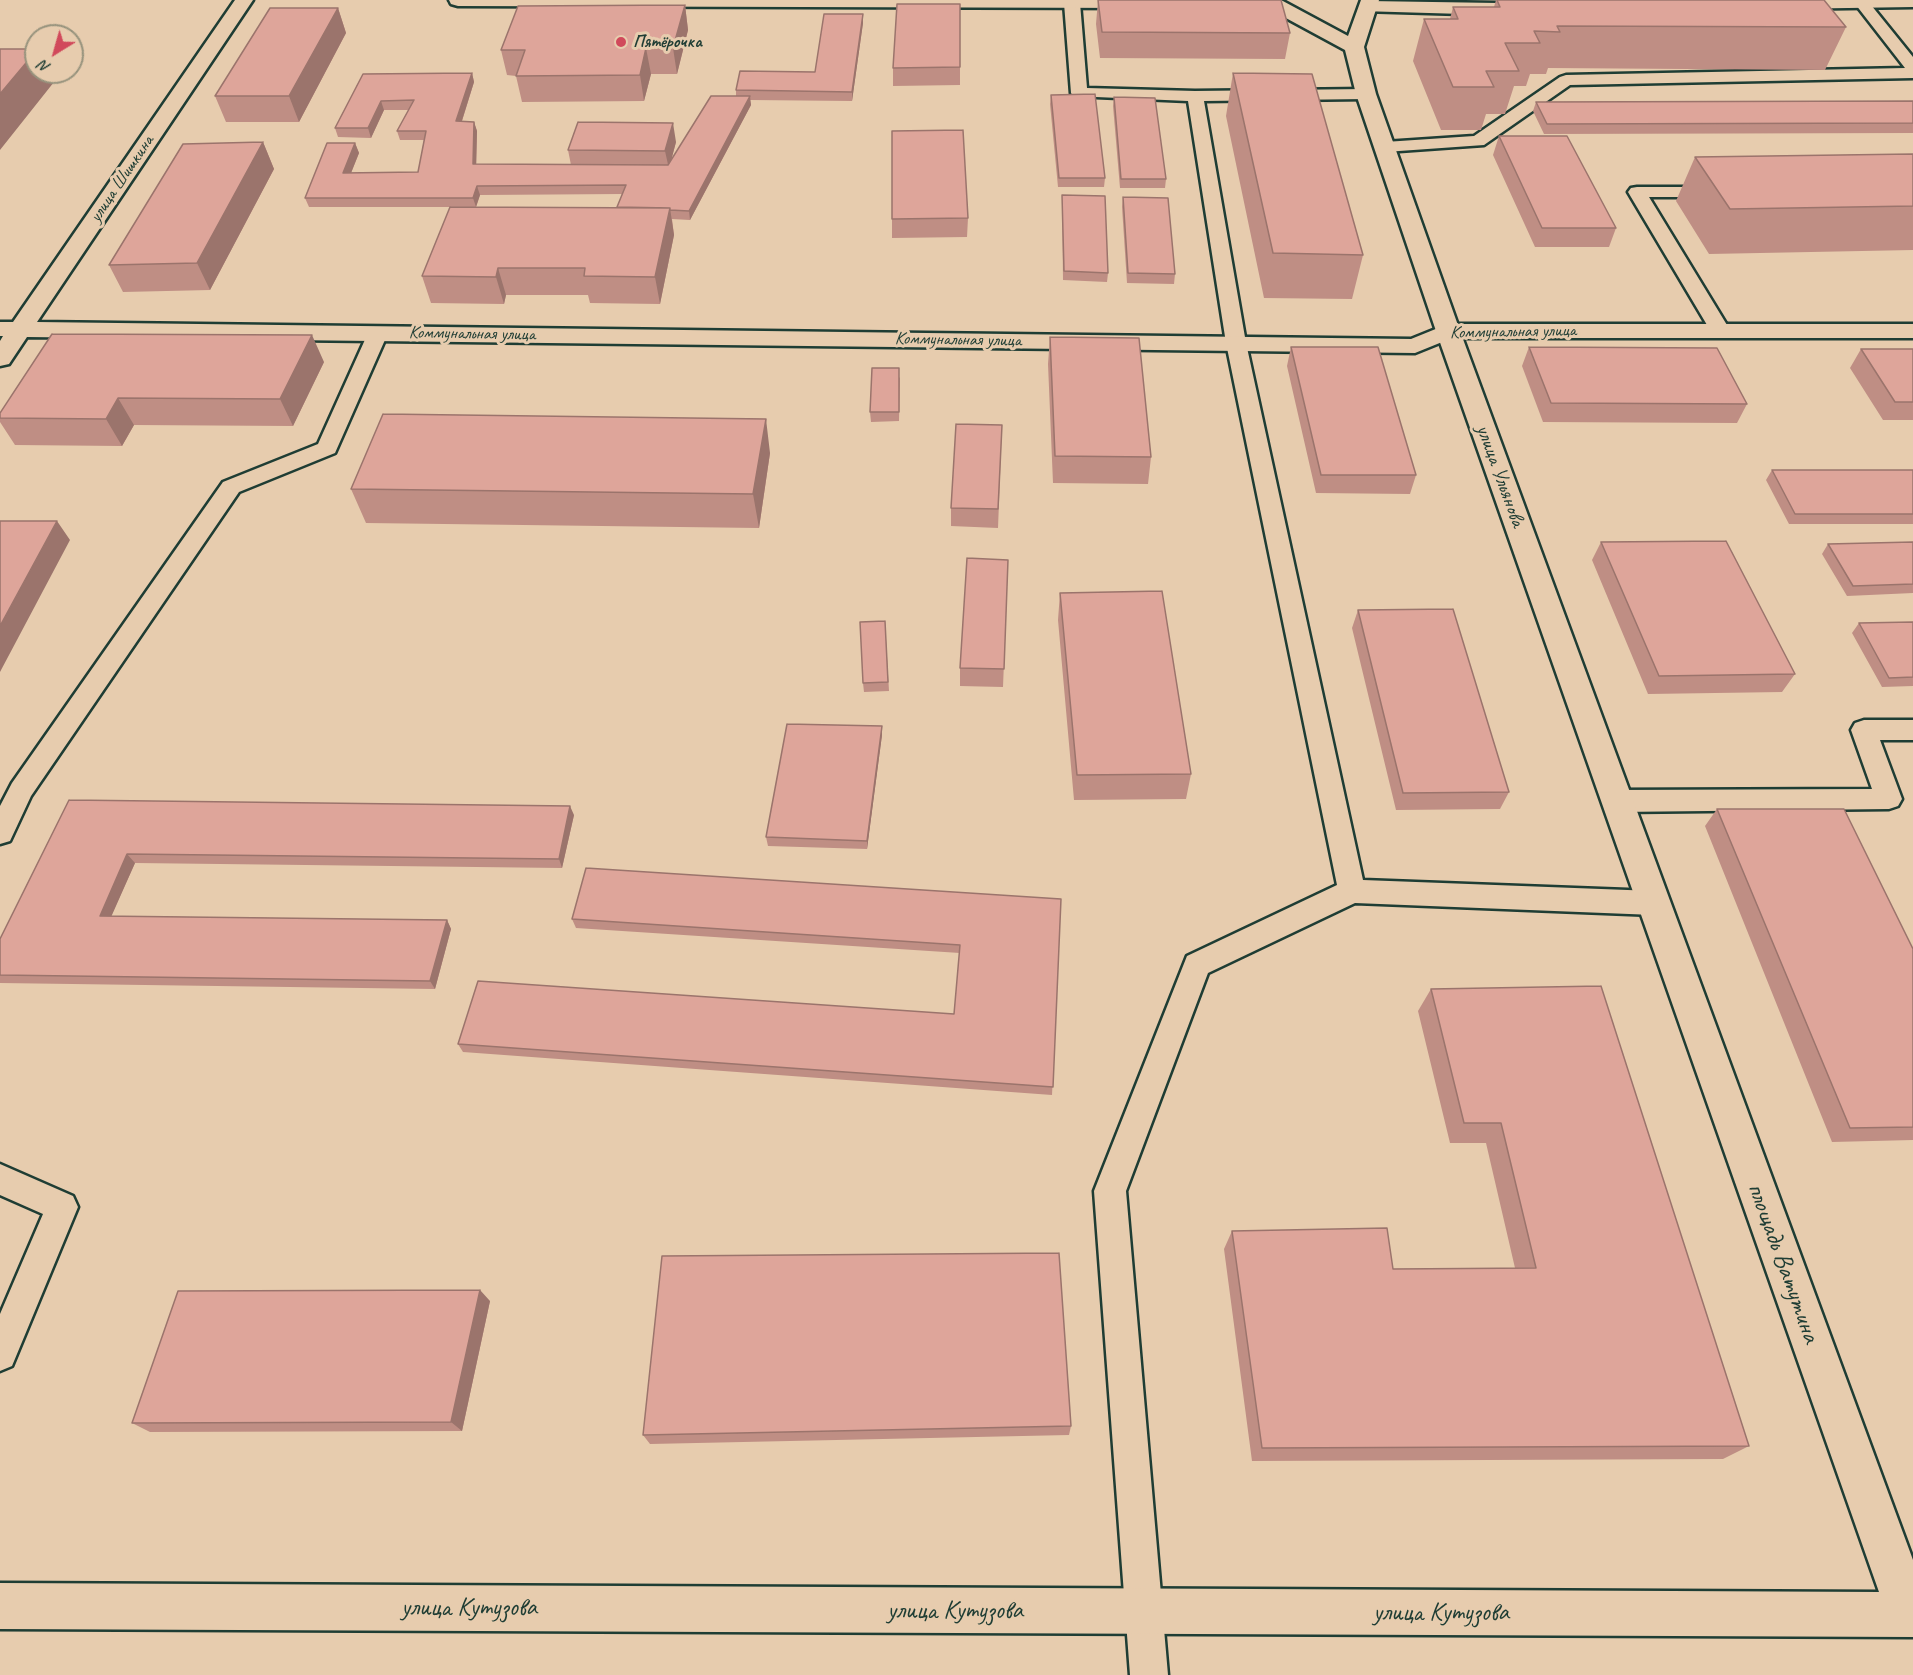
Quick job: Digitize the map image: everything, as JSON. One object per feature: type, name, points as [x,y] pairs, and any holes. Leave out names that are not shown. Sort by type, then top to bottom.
[{"type":"street","name":"улица Шишкина","points":[[0,358],[10,329],[244,0]]},
{"type":"street","points":[[458,0],[1072,3],[1167,1]]},
{"type":"street","points":[[1266,0],[1354,47],[1369,3],[1494,4],[1520,8]]},
{"type":"street","points":[[1767,4],[1913,1]]},
{"type":"street","name":"улица Ульянова","points":[[1354,47],[1366,94],[1448,331],[1654,903]]},
{"type":"street","name":"Коммунальная улица","points":[[10,329],[1415,346],[1448,331],[1913,331]]},
{"type":"street","name":"площадь Ватутина","points":[[1654,903],[1912,1619]]},
{"type":"street","name":"улица Кутузова","points":[[0,1606],[1146,1611],[1912,1619]]},
{"type":"lane","points":[[1861,2],[1913,68]]},
{"type":"lane","points":[[1072,3],[1078,93],[1195,96],[1366,94]]},
{"type":"lane","points":[[1385,147],[1478,141],[1566,80],[1913,73]]},
{"type":"lane","points":[[1195,96],[1236,343],[1352,891]]},
{"type":"lane","points":[[1720,330],[1637,192],[1740,192]]},
{"type":"lane","points":[[0,833],[21,790],[231,487],[327,448],[378,333]]},
{"type":"lane","points":[[1617,801],[1889,799],[1864,730],[1913,730]]},
{"type":"lane","points":[[1149,1675],[1146,1611],[1110,1191],[1197,965],[1352,891],[1654,903]]},
{"type":"lane","points":[[0,1179],[62,1207],[0,1354]]},
{"type":"building","points":[[1098,0],[1281,0],[1290,33],[1102,32]]},
{"type":"building","points":[[1497,0],[1824,0],[1846,27],[1557,26],[1560,32],[1534,31],[1540,43],[1505,43],[1519,71],[1486,71],[1494,87],[1453,87],[1424,19],[1458,19],[1453,7],[1500,7]]},
{"type":"building","points":[[897,4],[960,4],[960,67],[893,68]]},
{"type":"building","points":[[685,5],[673,48],[646,48],[640,75],[516,76],[525,50],[501,50],[518,6]]},
{"type":"building","points":[[270,8],[338,8],[289,96],[215,96]]},
{"type":"building","points":[[824,14],[863,14],[852,92],[736,90],[740,71],[815,72]]},
{"type":"building","points":[[0,49],[24,49],[24,65],[0,94]]},
{"type":"building","points":[[472,73],[456,121],[474,122],[473,164],[668,165],[711,96],[750,96],[689,211],[670,210],[670,208],[617,207],[626,185],[477,186],[473,198],[305,198],[327,143],[355,143],[343,173],[418,172],[426,131],[397,131],[414,100],[381,101],[368,128],[335,128],[363,74]]},
{"type":"building","points":[[1233,73],[1312,74],[1363,255],[1273,253]]},
{"type":"building","points":[[1095,94],[1105,178],[1059,178],[1051,95]]},
{"type":"building","points":[[1114,97],[1155,98],[1166,179],[1121,179]]},
{"type":"building","points":[[1913,101],[1913,123],[1547,124],[1536,102]]},
{"type":"building","points":[[578,122],[673,123],[665,151],[568,150]]},
{"type":"building","points":[[963,130],[968,218],[892,219],[892,131]]},
{"type":"building","points":[[1499,136],[1567,136],[1616,228],[1542,228]]},
{"type":"building","points":[[263,142],[197,263],[109,265],[183,144]]},
{"type":"building","points":[[1913,154],[1913,206],[1730,209],[1695,157]]},
{"type":"building","points":[[1062,195],[1105,196],[1108,273],[1064,271]]},
{"type":"building","points":[[1123,197],[1168,198],[1175,274],[1128,273]]},
{"type":"building","points":[[450,207],[670,208],[655,277],[584,276],[585,268],[498,268],[496,277],[422,276]]},
{"type":"building","points":[[52,334],[312,335],[280,399],[118,398],[106,419],[0,418],[0,413]]},
{"type":"building","points":[[1050,337],[1139,338],[1151,457],[1055,456]]},
{"type":"building","points":[[1291,347],[1378,347],[1416,475],[1321,475]]},
{"type":"building","points":[[1529,347],[1717,348],[1747,404],[1551,403]]},
{"type":"building","points":[[1861,349],[1913,349],[1913,402],[1895,402]]},
{"type":"building","points":[[872,368],[899,368],[899,412],[870,412]]},
{"type":"building","points":[[383,414],[766,419],[753,494],[351,489]]},
{"type":"building","points":[[956,424],[1002,425],[998,509],[951,508]]},
{"type":"building","points":[[1772,470],[1913,470],[1913,514],[1795,514]]},
{"type":"building","points":[[0,521],[57,521],[0,626]]},
{"type":"building","points":[[1726,541],[1795,674],[1659,676],[1601,542]]},
{"type":"building","points":[[1913,542],[1913,584],[1853,586],[1828,544]]},
{"type":"building","points":[[967,558],[1008,560],[1004,669],[960,668]]},
{"type":"building","points":[[1162,591],[1191,774],[1077,775],[1060,593]]},
{"type":"building","points":[[1453,609],[1509,792],[1403,793],[1358,610]]},
{"type":"building","points":[[885,621],[888,682],[863,683],[860,622]]},
{"type":"building","points":[[1913,622],[1913,677],[1889,678],[1859,623]]},
{"type":"building","points":[[787,724],[882,726],[867,841],[766,837]]},
{"type":"building","points":[[69,800],[570,806],[559,859],[127,854],[100,916],[447,920],[430,981],[0,975],[0,939]]},
{"type":"building","points":[[1717,809],[1844,809],[1913,949],[1913,1127],[1850,1128]]},
{"type":"building","points":[[586,868],[1061,899],[1053,1087],[458,1044],[478,981],[954,1014],[960,945],[572,919]]},
{"type":"building","points":[[1601,986],[1749,1446],[1262,1448],[1232,1231],[1387,1228],[1393,1269],[1536,1268],[1501,1123],[1464,1123],[1431,989]]},
{"type":"building","points":[[1059,1253],[1071,1426],[643,1435],[662,1256]]},
{"type":"building","points":[[480,1290],[451,1422],[132,1423],[178,1291]]},
{"type":"place","name":"Пятёрочка","points":[[621,42]]}]
